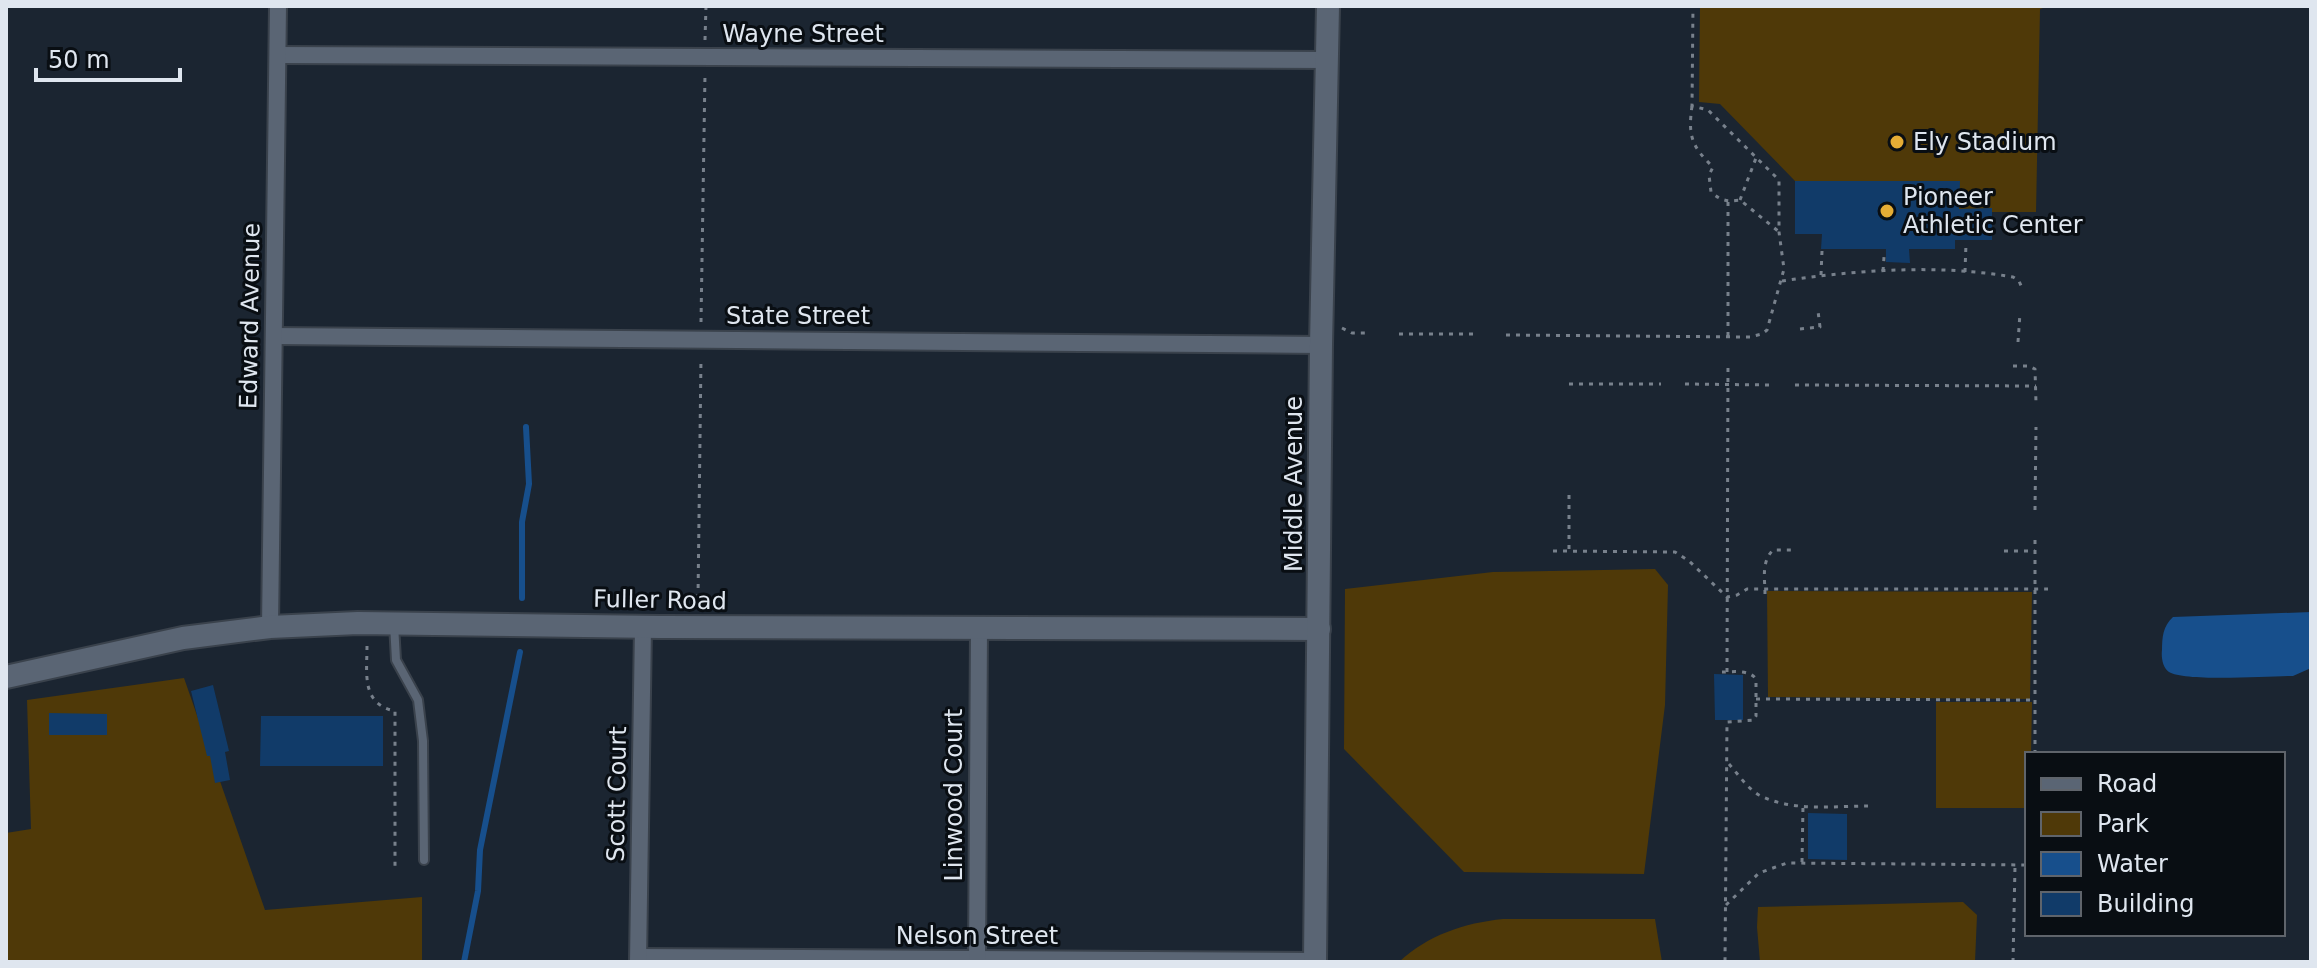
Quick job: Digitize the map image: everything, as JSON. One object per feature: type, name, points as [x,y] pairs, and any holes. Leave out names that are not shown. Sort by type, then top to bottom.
[{"type":"street","name":"Edward Avenue","points":[[270,627],[278,6]]},
{"type":"street","name":"Middle Avenue","points":[[1315,962],[1328,6]]},
{"type":"street","name":"Wayne Street","points":[[278,55],[1328,60]]},
{"type":"street","name":"State Street","points":[[274,336],[1321,345]]},
{"type":"street","name":"Fuller Road","points":[[6,677],[183,638],[270,627],[394,623],[1319,629]]},
{"type":"street","name":"Scott Court","points":[[638,960],[643,626]]},
{"type":"street","name":"Linwood Court","points":[[977,961],[979,628]]},
{"type":"street","name":"Nelson Street","points":[[638,960],[1315,962]]},
{"type":"lane","points":[[394,623],[396,660],[418,700],[423,741],[424,860]]},
{"type":"path","points":[[705,44],[706,6]]},
{"type":"path","points":[[1693,6],[1690,137],[1695,148],[1713,167],[1709,175],[1711,192],[1728,202],[1740,200],[1779,232]]},
{"type":"path","points":[[701,326],[705,70]]},
{"type":"path","points":[[1506,335],[1728,338],[1756,337],[1767,330],[1783,276],[1779,180],[1708,110],[1692,106]]},
{"type":"path","points":[[1740,200],[1756,157]]},
{"type":"path","points":[[1728,202],[1728,338]]},
{"type":"path","points":[[1965,272],[1966,243]]},
{"type":"path","points":[[1821,275],[1822,251]]},
{"type":"path","points":[[1883,271],[1884,257]]},
{"type":"path","points":[[1782,281],[1883,271],[1965,272],[2013,277],[2022,288]]},
{"type":"path","points":[[1800,329],[1820,327],[1818,311]]},
{"type":"path","points":[[2018,342],[2020,313]]},
{"type":"path","points":[[1340,326],[1352,333],[1369,333]]},
{"type":"path","points":[[1399,334],[1474,334]]},
{"type":"path","points":[[698,598],[701,352]]},
{"type":"path","points":[[1725,962],[1727,722],[1754,720],[1756,699],[1756,679],[1753,675],[1724,672],[1728,362]]},
{"type":"path","points":[[2013,366],[2035,369],[2036,403]]},
{"type":"path","points":[[1569,384],[1661,384]]},
{"type":"path","points":[[1685,384],[1771,385]]},
{"type":"path","points":[[1795,385],[2036,386]]},
{"type":"path","points":[[2035,510],[2036,427]]},
{"type":"path","points":[[1569,495],[1569,551]]},
{"type":"path","points":[[2035,534],[2035,752]]},
{"type":"path","points":[[1765,594],[1765,561],[1768,555],[1773,550],[1792,550]]},
{"type":"path","points":[[1553,551],[1675,552],[1727,597]]},
{"type":"path","points":[[2004,551],[2035,551]]},
{"type":"path","points":[[1727,597],[1747,589],[1765,588],[2048,589]]},
{"type":"path","points":[[367,646],[370,694],[385,709],[395,711],[395,868]]},
{"type":"path","points":[[1756,699],[2035,700]]},
{"type":"path","points":[[1727,762],[1758,794],[1790,805],[1870,806]]},
{"type":"path","points":[[1802,862],[1803,806]]},
{"type":"path","points":[[1726,906],[1759,873],[1802,862],[2025,865]]},
{"type":"path","points":[[2013,962],[2015,865]]},
{"type":"green space","name":"Ely Stadium","points":[[1700,6],[2043,6],[2040,9],[2036,212],[1992,212],[1992,208],[1959,222],[1959,181],[1795,181],[1720,104],[1699,102]]},
{"type":"green space","points":[[1655,569],[1668,585],[1665,705],[1644,874],[1464,872],[1344,749],[1345,589],[1493,572]]},
{"type":"green space","points":[[1767,591],[2032,592],[2030,699],[1768,697]]},
{"type":"green space","points":[[184,678],[265,910],[422,897],[422,962],[6,962],[6,833],[31,829],[27,700]]},
{"type":"green space","points":[[1936,702],[2032,702],[2031,752],[2025,752],[2025,808],[1936,808]]},
{"type":"green space","points":[[1963,902],[1977,915],[1975,962],[1760,962],[1758,907]]},
{"type":"green space","points":[[1503,919],[1655,919],[1662,962],[1399,962],[1422,944],[1447,932]]},
{"type":"water","points":[[2311,612],[2311,668],[2293,676],[2192,677],[2169,672],[2164,665],[2163,636],[2173,617]]},
{"type":"building","points":[[1795,181],[1960,181],[1959,209],[1992,208],[1992,240],[1955,240],[1955,249],[1909,249],[1910,263],[1886,262],[1886,249],[1821,249],[1822,234],[1795,234]]},
{"type":"building","points":[[1714,674],[1743,675],[1743,720],[1715,720]]},
{"type":"building","points":[[213,685],[229,751],[225,752],[230,780],[215,783],[191,691]]},
{"type":"building","points":[[49,713],[107,714],[107,735],[49,735]]},
{"type":"building","points":[[261,716],[383,716],[383,766],[260,766]]},
{"type":"building","points":[[1808,813],[1847,814],[1847,860],[1808,859]]},
{"type":"waterway","points":[[522,598],[522,522],[529,484],[526,427]]},
{"type":"waterway","points":[[464,962],[478,891],[480,850],[520,652]]},
{"type":"place","name":"Ely Stadium","points":[[1897,142]]},
{"type":"place","name":"Pioneer Athletic Center","points":[[1887,211]]}]
